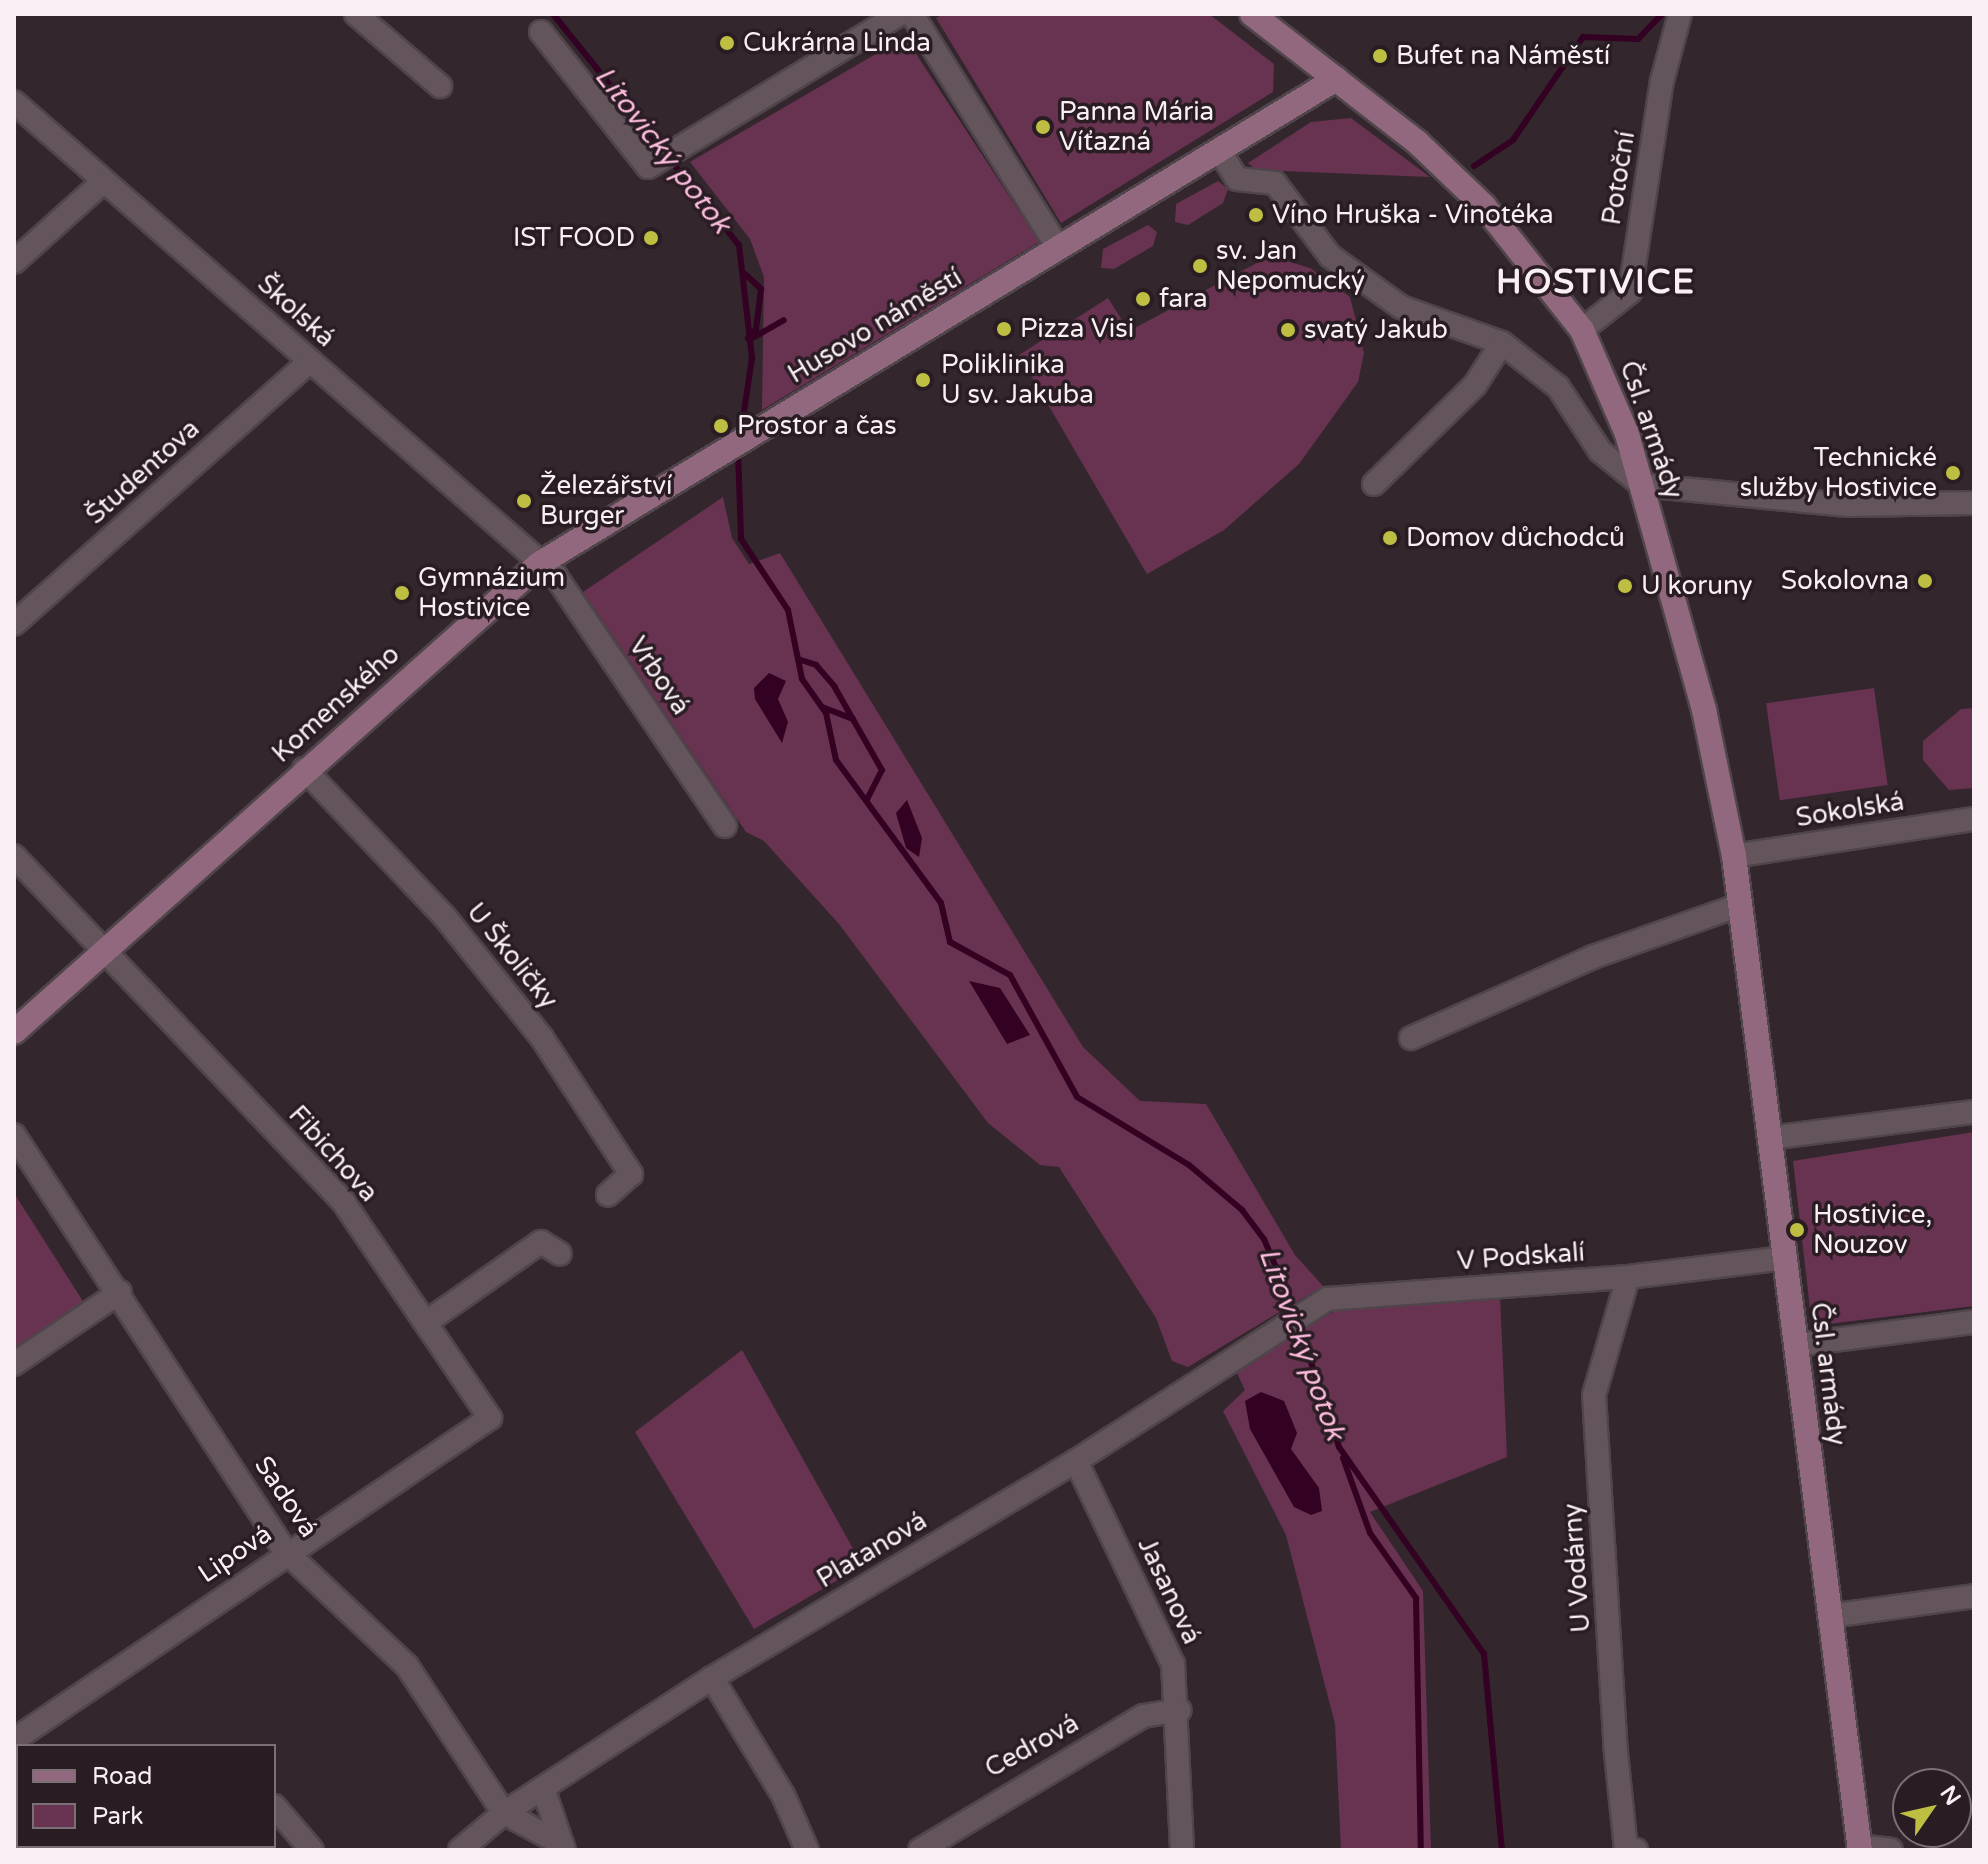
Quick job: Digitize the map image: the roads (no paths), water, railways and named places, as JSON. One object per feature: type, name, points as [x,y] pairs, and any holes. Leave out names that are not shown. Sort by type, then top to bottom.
[{"type":"main road","name":"Čsl. armády","points":[[1252,14],[1336,79],[1484,206],[1582,330],[1614,397],[1642,485],[1704,710],[1734,856],[1860,1848]]},
{"type":"main road","name":"Husovo náměstí","points":[[721,452],[1336,79]]},
{"type":"main road","name":"Komenského","points":[[14,1032],[304,769],[539,564],[721,452]]},
{"type":"street","points":[[356,14],[440,86]]},
{"type":"street","points":[[541,32],[643,164],[659,165],[680,149],[900,14]]},
{"type":"street","points":[[912,14],[1058,248]]},
{"type":"street","name":"Potoční","points":[[1582,330],[1630,292],[1662,81],[1680,14]]},
{"type":"street","name":"Školská","points":[[14,102],[539,564]]},
{"type":"street","points":[[1219,150],[1237,179],[1275,183],[1330,256],[1401,307],[1502,343],[1558,387],[1600,451],[1642,485],[1847,505],[1974,503]]},
{"type":"street","points":[[14,262],[104,181]]},
{"type":"street","points":[[1374,484],[1475,385],[1502,343]]},
{"type":"street","name":"Študentova","points":[[14,624],[310,361]]},
{"type":"street","name":"Vrbová","points":[[539,564],[563,583],[725,826]]},
{"type":"street","name":"U Školičky","points":[[304,769],[444,916],[542,1038],[631,1174],[608,1195]]},
{"type":"street","name":"Sokolská","points":[[1734,856],[1974,819]]},
{"type":"street","name":"Fibichova","points":[[14,856],[344,1203],[428,1321],[490,1418]]},
{"type":"street","points":[[1411,1038],[1593,957],[1740,905]]},
{"type":"street","points":[[1770,1138],[1974,1112]]},
{"type":"street","name":"Sadová","points":[[14,1135],[120,1292],[286,1552],[407,1666],[504,1813],[563,1847]]},
{"type":"street","points":[[428,1321],[541,1242],[560,1254]]},
{"type":"street","name":"V Podskalí","points":[[1270,1335],[1315,1306],[1346,1294],[1628,1277],[1785,1258]]},
{"type":"street","name":"U Vodárny","points":[[1628,1277],[1594,1395],[1615,1743],[1626,1850],[1636,1850]]},
{"type":"street","points":[[14,1364],[120,1292]]},
{"type":"street","points":[[1796,1345],[1974,1322]]},
{"type":"street","name":"Platanová","points":[[460,1850],[504,1813],[544,1791],[712,1678],[1076,1461],[1270,1335]]},
{"type":"street","name":"Lipová","points":[[14,1740],[286,1552],[490,1418]]},
{"type":"street","name":"Jasanová","points":[[1076,1461],[1167,1648],[1180,1710],[1182,1850]]},
{"type":"street","points":[[1830,1616],[1974,1596]]},
{"type":"street","points":[[712,1678],[784,1797],[807,1850]]},
{"type":"street","name":"Cedrová","points":[[920,1850],[1143,1716],[1180,1710]]},
{"type":"street","name":"Sadová","points":[[544,1791],[563,1847]]},
{"type":"street","points":[[276,1808],[312,1850]]},
{"type":"street","points":[[1860,1848],[1891,1850]]},
{"type":"waterway","name":"Litovický potok","points":[[553,14],[739,245],[752,358],[741,432]]},
{"type":"waterway","points":[[1474,166],[1513,140],[1583,37],[1638,39],[1662,14]]},
{"type":"waterway","points":[[745,274],[761,289],[756,329],[748,338]]},
{"type":"waterway","points":[[749,340],[784,320]]},
{"type":"waterway","name":"Litovický potok","points":[[738,451],[741,539],[788,610],[802,679],[826,713],[836,760],[941,903],[950,942],[1010,975],[1077,1097],[1189,1165],[1242,1210],[1264,1239],[1295,1312]]},
{"type":"waterway","points":[[798,659],[816,665],[834,686],[882,770],[867,799]]},
{"type":"waterway","points":[[822,707],[853,719]]},
{"type":"waterway","name":"Litovický potok","points":[[1298,1323],[1339,1447],[1484,1654],[1502,1850]]},
{"type":"waterway","points":[[1343,1458],[1370,1533],[1416,1598],[1421,1850]]},
{"type":"place","name":"Cukrárna Linda","points":[[727,43]]},
{"type":"place","name":"Bufet na Náměstí","points":[[1380,56]]},
{"type":"place","name":"Panna Mária Víťazná","points":[[1043,127]]},
{"type":"place","name":"Víno Hruška - Vinotéka","points":[[1256,215]]},
{"type":"place","name":"IST FOOD","points":[[651,238]]},
{"type":"place","name":"sv. Jan Nepomucký","points":[[1200,266]]},
{"type":"place","name":"fara","points":[[1143,299]]},
{"type":"place","name":"Pizza Visi","points":[[1004,329]]},
{"type":"place","name":"svatý Jakub","points":[[1288,330]]},
{"type":"place","name":"Poliklinika U sv. Jakuba","points":[[923,380]]},
{"type":"place","name":"Prostor a čas","points":[[721,426]]},
{"type":"place","name":"Technické služby Hostivice","points":[[1953,473]]},
{"type":"place","name":"Železářství Burger","points":[[524,501]]},
{"type":"place","name":"Domov důchodců","points":[[1390,538]]},
{"type":"place","name":"Sokolovna","points":[[1925,581]]},
{"type":"place","name":"U koruny","points":[[1625,586]]},
{"type":"place","name":"Gymnázium Hostivice","points":[[402,593]]},
{"type":"place","name":"Hostivice, Nouzov","points":[[1797,1230]]},
{"type":"district","name":"HOSTIVICE","points":[[1596,283]]}]
